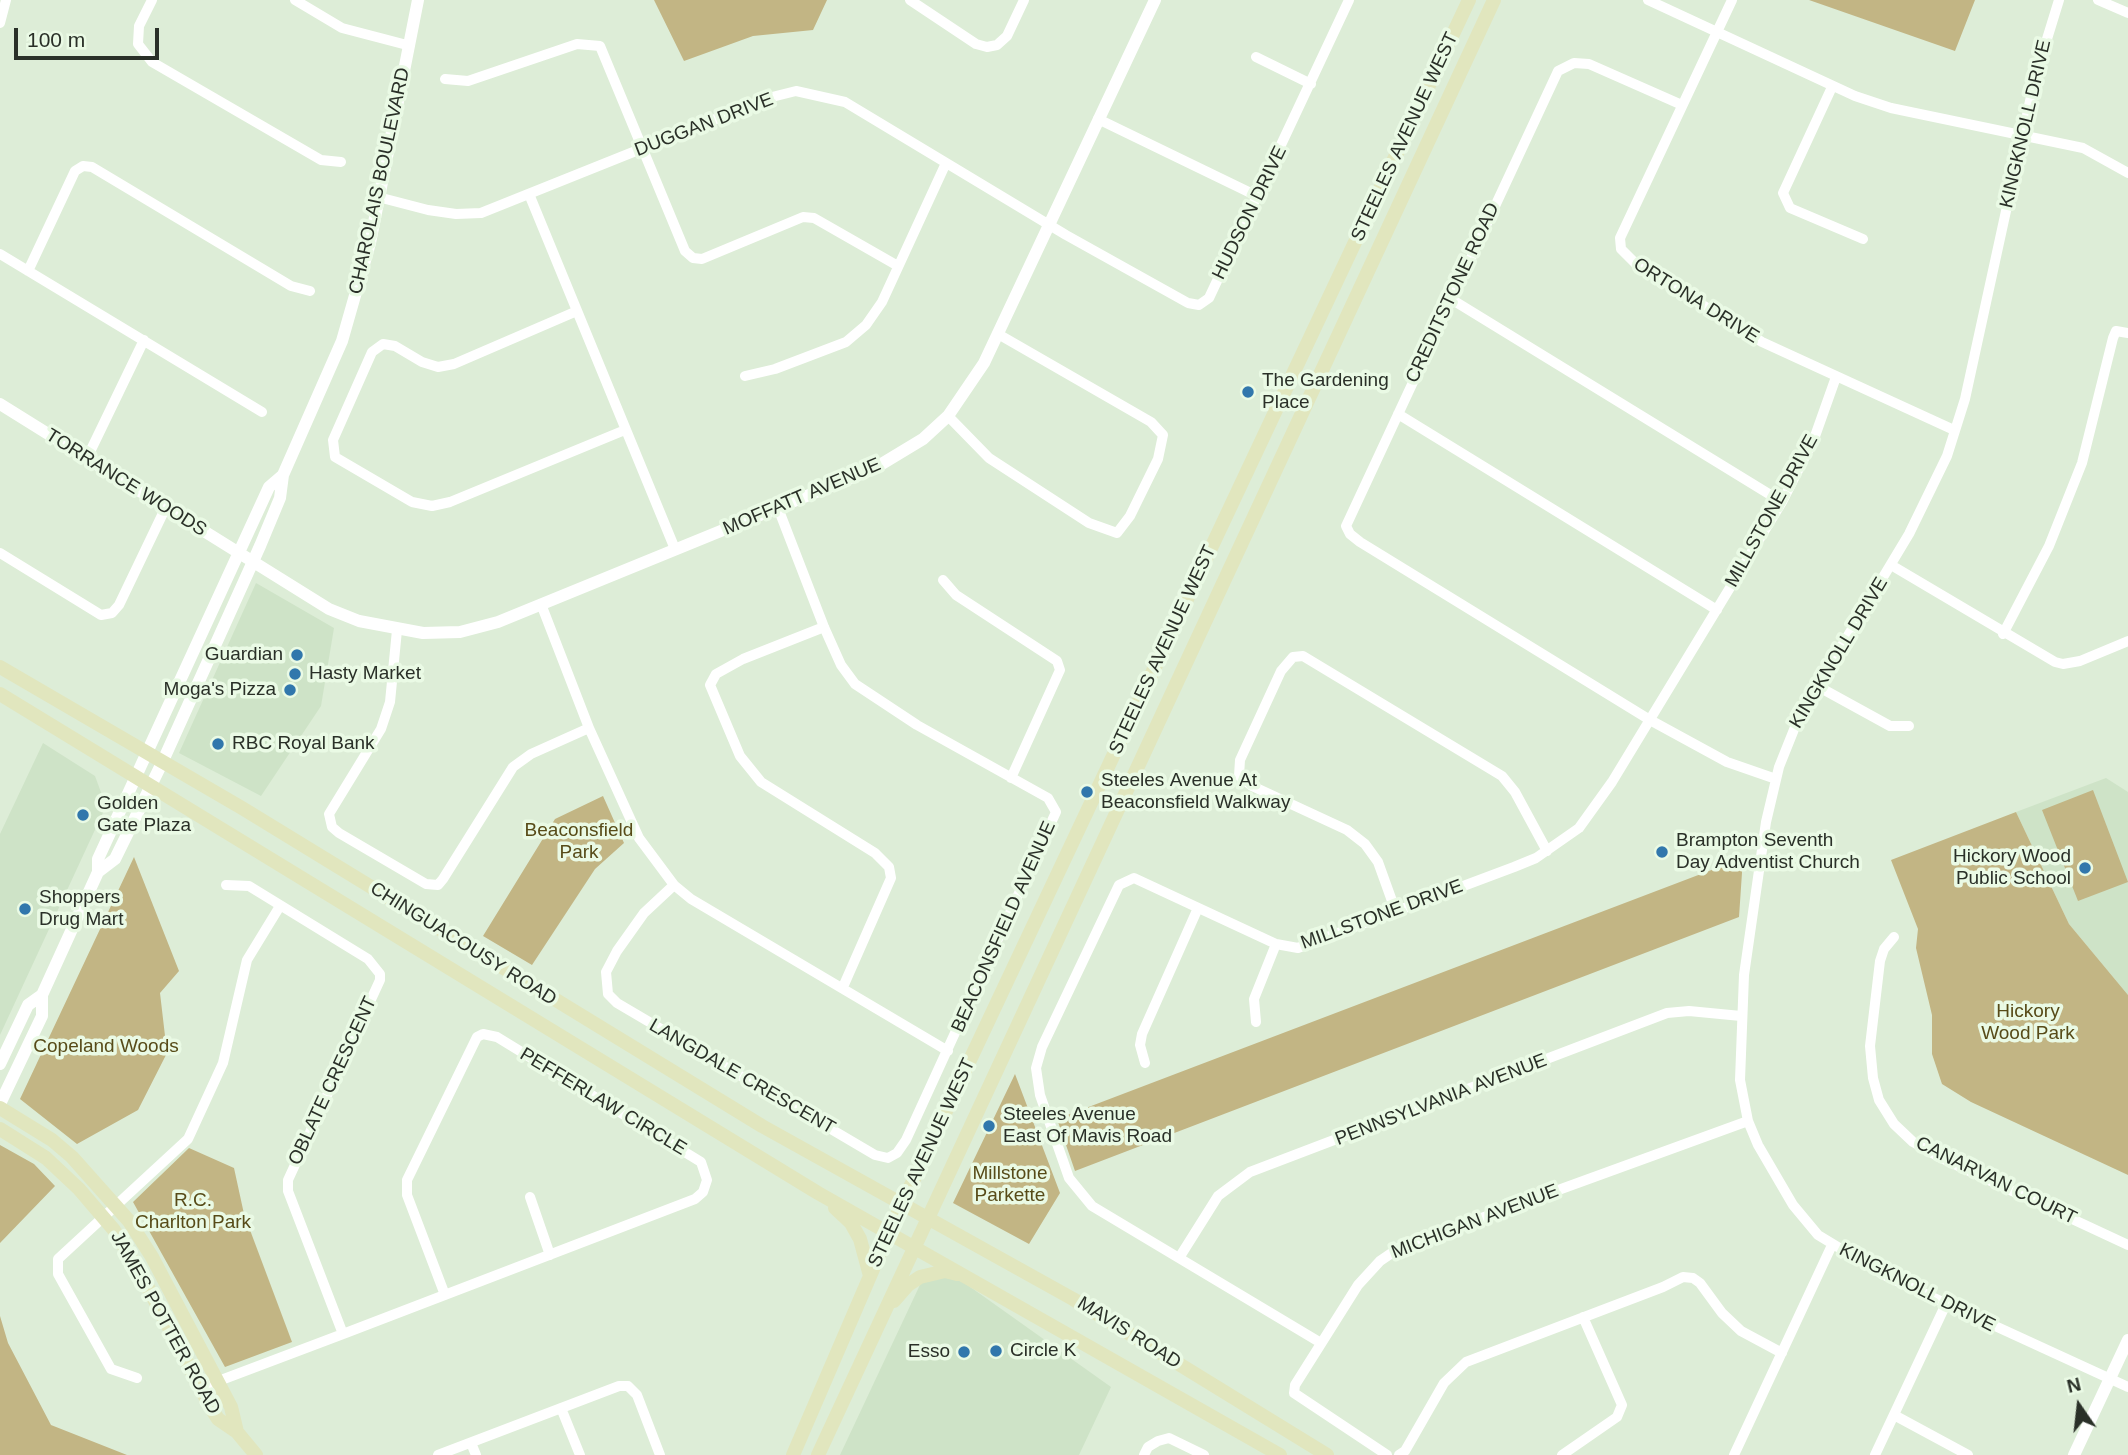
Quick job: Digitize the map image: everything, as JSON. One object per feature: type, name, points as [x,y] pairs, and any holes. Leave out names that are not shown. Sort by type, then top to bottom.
[{"type":"main road","name":"STEELES AVENUE WEST","points":[[793,1455],[890,1232],[1469,0]]},
{"type":"main road","name":"STEELES AVENUE WEST","points":[[818,1455],[1494,0]]},
{"type":"main road","name":"CHINGUACOUSY ROAD","points":[[0,667],[750,1119],[927,1219]]},
{"type":"main road","name":"CHINGUACOUSY ROAD","points":[[0,694],[818,1193],[890,1232]]},
{"type":"main road","name":"JAMES POTTER ROAD","points":[[0,1106],[62,1149],[117,1207],[152,1257],[231,1406],[237,1432]]},
{"type":"main road","name":"JAMES POTTER ROAD","points":[[0,1129],[46,1158],[105,1219],[144,1278],[218,1419],[237,1432],[256,1455]]},
{"type":"main road","points":[[818,1193],[851,1223],[863,1246],[870,1276]]},
{"type":"main road","name":"MAVIS ROAD","points":[[927,1219],[1073,1299],[1327,1455]]},
{"type":"main road","name":"MAVIS ROAD","points":[[890,1232],[1280,1455]]},
{"type":"main road","points":[[880,1319],[908,1285],[920,1277],[945,1271],[971,1277]]},
{"type":"street","points":[[0,23],[6,0]]},
{"type":"street","points":[[152,0],[139,26],[138,44],[152,62],[321,160],[341,162]]},
{"type":"street","points":[[295,0],[342,28],[407,45]]},
{"type":"street","name":"CHAROLAIS BOULEVARD","points":[[0,1106],[42,1016],[42,995],[98,872],[115,859],[162,763],[253,561],[280,498],[283,475],[353,308],[418,0]]},
{"type":"street","points":[[911,0],[976,44],[987,47],[997,45],[1007,36],[1024,0]]},
{"type":"street","name":"MOFFATT AVENUE","points":[[253,561],[329,608],[359,621],[397,630],[460,632],[498,622],[875,468],[923,439],[948,416],[984,363],[1155,0]]},
{"type":"street","name":"HUDSON DRIVE","points":[[1049,224],[1188,303],[1199,305],[1209,298],[1259,197],[1349,0]]},
{"type":"street","points":[[1648,0],[1832,87],[1891,108],[2083,148],[2128,173]]},
{"type":"street","name":"ORTONA DRIVE","points":[[1732,0],[1620,238],[1620,248],[1634,263],[1762,342],[1954,430]]},
{"type":"street","name":"KINGKNOLL DRIVE","points":[[2059,0],[2023,134],[1965,399],[1934,486],[1891,565],[1790,736],[1776,779],[1745,962],[1740,1080],[1748,1121],[1758,1145],[1793,1205],[1818,1235],[1884,1275],[2128,1387]]},
{"type":"street","points":[[2098,0],[2128,13]]},
{"type":"street","points":[[445,79],[468,81],[576,44],[600,46],[685,251],[693,258],[702,259],[803,217],[814,218],[898,266]]},
{"type":"street","points":[[1256,57],[1311,84]]},
{"type":"street","name":"CREDITSTONE ROAD","points":[[1682,105],[1589,64],[1574,63],[1558,71],[1354,503],[1346,526],[1350,534],[1650,720],[1727,762],[1776,779]]},
{"type":"street","points":[[1832,87],[1783,193],[1790,208],[1863,239]]},
{"type":"street","name":"DUGGAN DRIVE","points":[[378,197],[456,214],[481,213],[768,98],[796,91],[845,102],[1049,224]]},
{"type":"street","points":[[1098,118],[1259,197]]},
{"type":"street","points":[[745,376],[775,369],[846,342],[866,325],[881,302],[946,163]]},
{"type":"street","points":[[28,271],[75,171],[83,166],[92,167],[291,286],[310,291]]},
{"type":"street","points":[[529,194],[675,549]]},
{"type":"street","points":[[0,254],[262,412]]},
{"type":"street","points":[[1451,299],[1782,502]]},
{"type":"street","points":[[577,311],[454,364],[438,367],[422,362],[395,345],[383,344],[372,352],[333,440],[335,457],[412,502],[432,506],[625,430]]},
{"type":"street","points":[[2003,634],[2049,546],[2082,463],[2113,338],[2116,331],[2128,333]]},
{"type":"street","points":[[948,416],[989,458],[1089,523],[1116,533],[1129,516],[1158,458],[1163,435],[1151,422],[998,334]]},
{"type":"street","points":[[87,458],[145,340]]},
{"type":"street","name":"MILLSTONE DRIVE","points":[[1321,1343],[1093,1206],[1069,1178],[1040,1095],[1036,1068],[1042,1047],[1119,885],[1134,878],[1276,944],[1298,948],[1514,867],[1547,851],[1579,828],[1595,808],[1650,720],[1782,502],[1805,459],[1836,377]]},
{"type":"street","name":"TORRANCE WOODS","points":[[0,404],[164,509],[253,561]]},
{"type":"street","points":[[1398,414],[1717,610]]},
{"type":"street","name":"CHAROLAIS BOULEVARD","points":[[98,872],[97,859],[200,642],[238,552],[269,487],[283,475]]},
{"type":"street","name":"BEACONSFIELD AVENUE","points":[[541,604],[589,728],[643,845],[674,885],[691,899],[948,1051],[1056,812],[1048,798],[917,725],[855,684],[841,664],[824,626],[778,508]]},
{"type":"street","points":[[0,553],[101,615],[112,613],[120,605],[164,509]]},
{"type":"street","points":[[1891,565],[2003,634],[2063,664],[2128,641]]},
{"type":"street","points":[[943,580],[956,595],[1057,661],[1060,670],[1011,778]]},
{"type":"street","points":[[824,626],[743,659],[716,674],[710,685],[740,756],[761,782],[875,853],[889,866],[891,878],[843,987]]},
{"type":"street","points":[[397,630],[390,702],[381,729],[329,814],[332,827],[339,833],[426,884],[438,885],[443,879],[513,767],[531,754],[589,728]]},
{"type":"street","points":[[1396,912],[1381,869],[1365,844],[1347,830],[1252,786],[1240,776],[1240,760],[1281,671],[1293,657],[1303,656],[1502,776],[1515,792],[1547,851]]},
{"type":"street","points":[[1819,687],[1889,726],[1909,726]]},
{"type":"street","points":[[137,1378],[111,1369],[57,1269],[61,1255],[105,1219],[188,1139],[223,1063],[247,960],[280,906],[249,886],[226,885]]},
{"type":"street","name":"LANGDALE CRESCENT","points":[[674,885],[644,913],[606,972],[608,994],[618,1003],[875,1155],[888,1158],[897,1153],[906,1140],[948,1051]]},
{"type":"street","name":"OBLATE CRESCENT","points":[[280,906],[368,960],[380,974],[380,980],[288,1180],[288,1191],[343,1334]]},
{"type":"street","points":[[1144,1063],[1140,1045],[1142,1034],[1198,908]]},
{"type":"street","name":"CANARVAN COURT","points":[[1894,937],[1884,949],[1880,961],[1870,1046],[1873,1078],[1879,1100],[1894,1124],[1913,1142],[1939,1157],[2128,1245]]},
{"type":"street","points":[[1256,1022],[1254,999],[1276,944]]},
{"type":"street","name":"CHAROLAIS BOULEVARD","points":[[0,1064],[28,1005],[42,995]]},
{"type":"street","name":"PENNSYLVANIA AVENUE","points":[[1180,1258],[1218,1196],[1250,1172],[1667,1013],[1689,1011],[1741,1016]]},
{"type":"street","name":"PEFFERLAW CIRCLE","points":[[200,1388],[216,1381],[343,1334],[550,1255],[695,1199],[703,1192],[706,1171],[701,1162],[690,1155],[496,1037],[483,1034],[472,1043],[407,1180],[407,1195],[445,1295]]},
{"type":"street","name":"MICHIGAN AVENUE","points":[[1388,1455],[1294,1393],[1295,1385],[1321,1343],[1369,1272],[1399,1248],[1748,1121]]},
{"type":"street","points":[[530,1196],[550,1255]]},
{"type":"street","points":[[1734,1455],[1832,1245]]},
{"type":"street","points":[[1399,1455],[1405,1451],[1444,1383],[1466,1362],[1684,1277],[1693,1278],[1734,1325],[1782,1353]]},
{"type":"street","points":[[1875,1455],[1946,1304]]},
{"type":"street","points":[[1562,1455],[1617,1417],[1622,1405],[1583,1317]]},
{"type":"street","points":[[2074,1455],[2128,1340]]},
{"type":"street","points":[[438,1455],[619,1386],[628,1386],[637,1395],[660,1455]]},
{"type":"street","points":[[561,1408],[580,1455]]},
{"type":"street","points":[[1894,1415],[1968,1455]]},
{"type":"street","points":[[1144,1455],[1157,1441],[1169,1438],[1204,1455]]},
{"type":"street","points":[[471,1443],[476,1455]]},
{"type":"shaded area","points":[[256,583],[334,628],[321,706],[261,796],[179,753]]},
{"type":"shaded area","name":"Golden Gate Plaza","points":[[43,743],[95,776],[106,806],[0,1035],[0,834]]},
{"type":"shaded area","name":"Hickory Wood Public School","points":[[2106,778],[2128,792],[2128,995],[2069,924],[2016,812]]},
{"type":"shaded area","points":[[945,1269],[1111,1387],[1079,1455],[840,1455],[926,1272]]},
{"type":"green space","points":[[654,0],[827,0],[813,30],[753,36],[684,61]]},
{"type":"green space","points":[[1809,0],[1975,0],[1955,51]]},
{"type":"green space","points":[[2093,790],[2128,882],[2078,901],[2042,810]]},
{"type":"green space","name":"Beaconsfield Park","points":[[603,796],[624,843],[595,869],[532,965],[483,936],[555,819]]},
{"type":"green space","name":"Hickory Wood Park","points":[[2016,812],[2069,924],[2128,995],[2128,1175],[1971,1102],[1942,1084],[1932,1054],[1932,1015],[1916,948],[1918,929],[1891,860]]},
{"type":"green space","name":"Copeland Woods","points":[[134,857],[179,971],[160,993],[167,1053],[138,1110],[77,1144],[20,1099]]},
{"type":"green space","points":[[1743,858],[1739,917],[1075,1171],[1057,1119]]},
{"type":"green space","name":"Millstone Parkette","points":[[1015,1074],[1060,1193],[1029,1244],[953,1203]]},
{"type":"green space","points":[[0,1145],[34,1164],[55,1186],[0,1243]]},
{"type":"green space","name":"R.C. Charlton Park","points":[[189,1148],[234,1168],[244,1214],[292,1342],[225,1367],[133,1202]]},
{"type":"green space","points":[[0,1316],[8,1343],[51,1425],[127,1455],[0,1455]]},
{"type":"place","name":"The Gardening Place","points":[[1248,392]]},
{"type":"place","name":"Guardian","points":[[297,655]]},
{"type":"place","name":"Hasty Market","points":[[295,674]]},
{"type":"place","name":"Moga's Pizza","points":[[290,690]]},
{"type":"place","name":"RBC Royal Bank","points":[[218,744]]},
{"type":"place","name":"Steeles Avenue At Beaconsfield Walkway","points":[[1087,792]]},
{"type":"place","name":"Golden Gate Plaza","points":[[83,815]]},
{"type":"place","name":"Brampton Seventh Day Adventist Church","points":[[1662,852]]},
{"type":"place","name":"Hickory Wood Public School","points":[[2085,868]]},
{"type":"place","name":"Shoppers Drug Mart","points":[[25,909]]},
{"type":"place","name":"Steeles Avenue East Of Mavis Road","points":[[989,1126]]},
{"type":"place","name":"Circle K","points":[[996,1351]]},
{"type":"place","name":"Esso","points":[[964,1352]]}]
